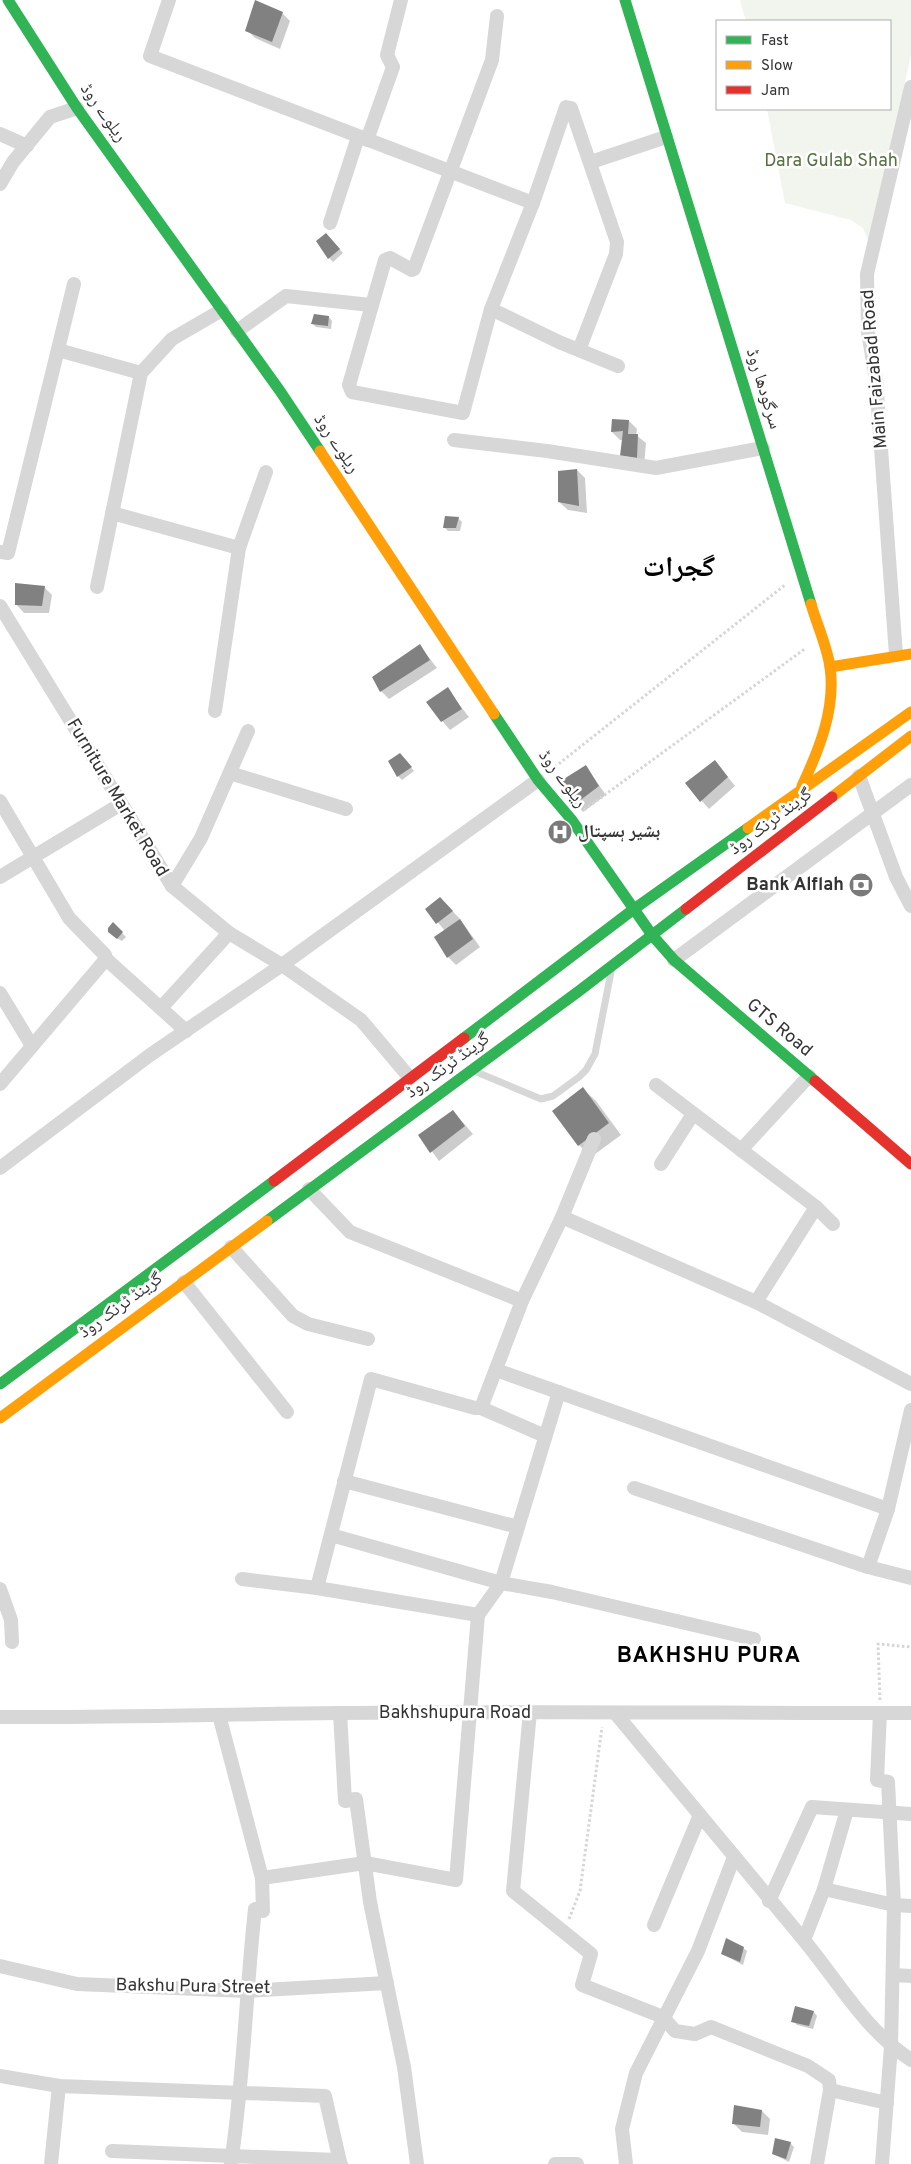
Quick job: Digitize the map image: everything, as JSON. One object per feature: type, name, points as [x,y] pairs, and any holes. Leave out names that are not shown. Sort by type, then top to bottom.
[{"type":"main road","name":"ریلوے روڈ","points":[[8,0],[77,108],[280,391],[538,780],[571,819],[634,909]]},
{"type":"main road","name":"سرگودھا روڈ","points":[[625,0],[830,667],[831,690],[828,720],[817,758],[800,789]]},
{"type":"main road","points":[[830,667],[911,654]]},
{"type":"main road","name":"گرینڈ ٹرنک روڈ","points":[[0,1418],[54,1361],[410,1078],[634,909],[800,789],[911,712]]},
{"type":"main road","name":"گرینڈ ٹرنک روڈ","points":[[0,1384],[54,1361],[184,1282],[612,966],[911,736]]},
{"type":"main road","name":"GTS Road","points":[[634,909],[652,935],[674,960],[911,1164]]},
{"type":"street","points":[[169,0],[150,56],[533,203]]},
{"type":"street","points":[[330,223],[393,68],[387,55],[401,0]]},
{"type":"street","points":[[498,16],[492,60],[414,269],[412,270],[388,258],[371,305],[349,385],[352,392],[463,412],[491,308],[533,203],[566,107],[571,108],[617,242],[616,254],[579,350]]},
{"type":"street","name":"Main Faizabad Road","points":[[896,655],[876,379],[868,332],[868,274],[911,87]]},
{"type":"street","points":[[0,184],[13,162],[50,117],[77,108]]},
{"type":"street","points":[[0,134],[26,146]]},
{"type":"street","points":[[591,162],[666,137]]},
{"type":"street","points":[[0,552],[8,553],[74,284]]},
{"type":"street","points":[[237,331],[286,296],[371,305]]},
{"type":"street","points":[[491,308],[579,350],[618,366]]},
{"type":"street","points":[[97,587],[141,373],[172,339],[222,310]]},
{"type":"street","points":[[58,350],[141,373]]},
{"type":"street","points":[[454,440],[547,451],[656,468],[764,448]]},
{"type":"street","points":[[215,711],[239,548],[266,472]]},
{"type":"street","points":[[112,513],[239,548]]},
{"type":"street","name":"Furniture Market Road","points":[[0,606],[172,886],[229,933],[282,965],[361,1020],[410,1078]]},
{"type":"street","points":[[172,886],[201,838],[248,731]]},
{"type":"street","points":[[230,773],[346,809]]},
{"type":"street","points":[[860,776],[896,877],[911,906]]},
{"type":"street","points":[[0,1168],[186,1031],[282,965],[538,780]]},
{"type":"street","points":[[674,960],[911,785]]},
{"type":"street","points":[[0,801],[69,918],[105,955],[106,959],[186,1031]]},
{"type":"street","points":[[0,877],[121,804]]},
{"type":"street","points":[[161,1008],[229,933]]},
{"type":"street","points":[[0,1084],[106,959]]},
{"type":"street","points":[[0,993],[32,1046]]},
{"type":"street","points":[[741,1150],[809,1076]]},
{"type":"street","points":[[656,1086],[816,1207],[833,1224]]},
{"type":"street","points":[[661,1164],[694,1114]]},
{"type":"street","points":[[481,1408],[522,1301],[562,1217],[594,1139]]},
{"type":"street","points":[[309,1190],[350,1232],[522,1301]]},
{"type":"street","points":[[756,1302],[816,1207]]},
{"type":"street","points":[[562,1217],[756,1302],[911,1384]]},
{"type":"street","points":[[231,1247],[293,1316],[308,1324],[368,1339]]},
{"type":"street","points":[[184,1282],[286,1412]]},
{"type":"street","points":[[496,1370],[888,1510]]},
{"type":"street","points":[[317,1588],[371,1379],[474,1408],[481,1408],[545,1436]]},
{"type":"street","points":[[262,1878],[365,1862],[456,1880],[478,1615],[501,1583],[559,1392]]},
{"type":"street","points":[[868,1567],[888,1510],[911,1410]]},
{"type":"street","points":[[344,1481],[518,1527]]},
{"type":"street","points":[[634,1488],[868,1567],[911,1578]]},
{"type":"street","points":[[331,1535],[501,1583],[552,1592],[754,1639]]},
{"type":"street","points":[[242,1579],[317,1588],[478,1615]]},
{"type":"street","points":[[0,1589],[11,1620],[12,1642]]},
{"type":"street","name":"Bakhshupura Road","points":[[0,1717],[111,1718],[471,1712],[610,1714],[911,1713]]},
{"type":"street","points":[[530,1712],[513,1891],[591,1954],[582,1985],[663,2017],[675,2031],[695,2034],[711,2027],[808,2066],[829,2080],[830,2090],[817,2164]]},
{"type":"street","points":[[340,1713],[345,1801],[356,1799],[365,1862],[404,2067],[417,2164]]},
{"type":"street","points":[[880,1713],[876,1780],[888,1782],[894,1905],[891,2046],[882,2164]]},
{"type":"street","points":[[610,1714],[700,1815],[769,1901],[804,1940],[852,2004],[891,2046],[911,2060]]},
{"type":"street","points":[[220,1715],[262,1878],[263,1911],[255,1909],[246,1991],[241,2093],[231,2160]]},
{"type":"street","points":[[769,1901],[812,1808],[911,1814]]},
{"type":"street","points":[[804,1940],[824,1889],[847,1810]]},
{"type":"street","points":[[654,1925],[700,1815]]},
{"type":"street","points":[[626,2164],[622,2129],[636,2073],[698,1950],[734,1857]]},
{"type":"street","points":[[824,1889],[894,1905],[911,1906]]},
{"type":"street","name":"Bakshu Pura Street","points":[[0,1966],[77,1984],[246,1991],[387,1983]]},
{"type":"street","points":[[893,1975],[911,1976]]},
{"type":"street","points":[[0,2076],[59,2086],[324,2096],[340,2163],[231,2160],[112,2151]]},
{"type":"street","points":[[51,2164],[59,2086]]},
{"type":"street","points":[[830,2090],[887,2103]]},
{"type":"street","points":[[555,2164],[577,2164]]},
{"type":"lane","points":[[471,1070],[541,1099],[553,1096],[579,1077],[586,1070],[595,1054],[612,966]]},
{"type":"path","points":[[538,780],[802,572]]},
{"type":"path","points":[[571,819],[822,636]]},
{"type":"path","points":[[880,1713],[878,1644],[911,1647]]},
{"type":"path","points":[[564,1932],[580,1891],[610,1714]]},
{"type":"green space","name":"Dara Gulab Shah","points":[[740,0],[911,0],[911,55],[869,242],[863,228],[851,220],[785,203],[767,110],[891,110],[891,20],[746,20]]},
{"type":"building","points":[[255,0],[283,12],[272,42],[245,31]]},
{"type":"building","points":[[326,233],[340,249],[328,259],[316,241]]},
{"type":"building","points":[[314,314],[329,316],[328,326],[311,324]]},
{"type":"building","points":[[612,419],[629,420],[628,434],[638,434],[637,458],[620,456],[623,431],[611,432]]},
{"type":"building","points":[[577,469],[579,506],[558,502],[558,471]]},
{"type":"building","points":[[445,516],[459,517],[456,528],[443,528]]},
{"type":"building","points":[[15,583],[45,586],[42,606],[15,605]]},
{"type":"building","points":[[420,644],[430,660],[380,692],[372,677]]},
{"type":"building","points":[[448,687],[462,709],[441,722],[426,702]]},
{"type":"building","points":[[400,753],[412,767],[397,777],[388,761]]},
{"type":"building","points":[[715,760],[728,777],[700,802],[685,783]]},
{"type":"building","points":[[586,765],[599,786],[574,805],[559,782]]},
{"type":"building","points":[[440,897],[453,911],[436,924],[425,909]]},
{"type":"building","points":[[460,919],[473,939],[447,958],[434,937]]},
{"type":"building","points":[[113,922],[123,932],[117,939],[108,932],[108,928]]},
{"type":"building","points":[[583,1087],[609,1123],[578,1146],[552,1111]]},
{"type":"building","points":[[453,1110],[465,1126],[430,1153],[418,1135]]},
{"type":"building","points":[[726,1938],[744,1947],[740,1962],[721,1954]]},
{"type":"building","points":[[795,2006],[814,2011],[809,2026],[791,2022]]},
{"type":"building","points":[[734,2105],[762,2110],[760,2127],[732,2124]]},
{"type":"building","points":[[775,2138],[791,2142],[786,2159],[772,2154]]},
{"type":"traffic: fast","points":[[8,0],[77,108],[280,391],[320,451]]},
{"type":"traffic: fast","points":[[625,0],[811,604]]},
{"type":"traffic: fast","points":[[494,714],[538,780],[571,819],[652,935],[674,960],[815,1081]]},
{"type":"traffic: fast","points":[[464,1038],[634,909],[748,828]]},
{"type":"traffic: fast","points":[[267,1221],[579,991],[686,909]]},
{"type":"traffic: fast","points":[[0,1384],[274,1181]]},
{"type":"traffic: slow","points":[[320,451],[494,714]]},
{"type":"traffic: slow","points":[[802,786],[825,728],[831,698],[829,659],[811,604]]},
{"type":"traffic: slow","points":[[830,667],[911,654]]},
{"type":"traffic: slow","points":[[748,828],[911,712]]},
{"type":"traffic: slow","points":[[832,797],[911,736]]},
{"type":"traffic: slow","points":[[0,1418],[267,1221]]},
{"type":"traffic: jam","points":[[686,909],[832,797]]},
{"type":"traffic: jam","points":[[274,1181],[464,1038]]},
{"type":"traffic: jam","points":[[815,1081],[911,1164]]},
{"type":"place","name":"بشیر ہسپتال","points":[[560,832]]},
{"type":"place","name":"Bank Alflah","points":[[861,885]]},
{"type":"district","name":"گجرات","points":[[679,569]]},
{"type":"district","name":"BAKHSHU PURA","points":[[709,1656]]}]
